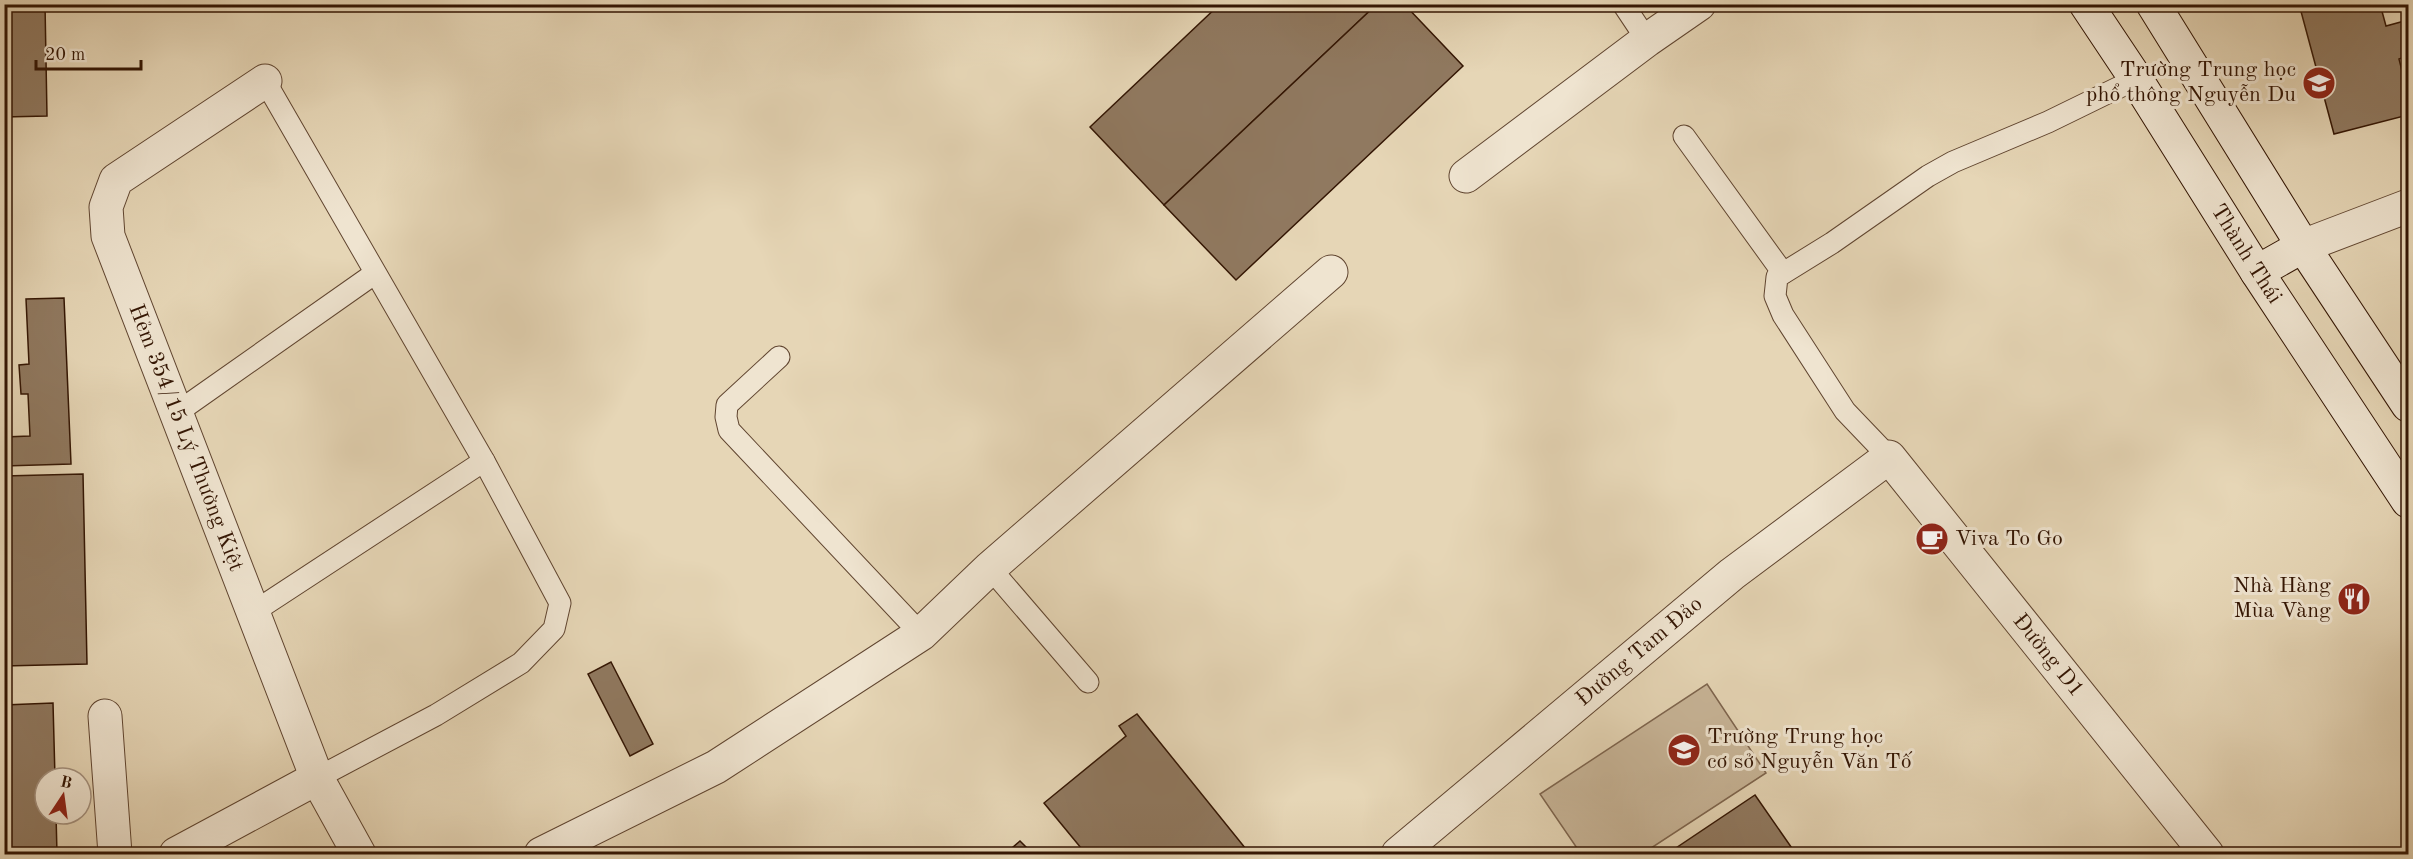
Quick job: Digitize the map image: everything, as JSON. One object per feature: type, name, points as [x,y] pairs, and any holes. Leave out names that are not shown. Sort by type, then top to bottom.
[{"type":"street","points":[[1466,176],[1647,40],[1699,4]]},
{"type":"street","name":"Thành Thái","points":[[2086,4],[2136,79],[2257,272],[2409,501]]},
{"type":"street","points":[[2153,4],[2303,246],[2409,405]]},
{"type":"street","name":"Hẻm 354/15 Lý Thường Kiệt","points":[[265,81],[116,180],[106,207],[108,236],[317,778],[359,855]]},
{"type":"street","points":[[2257,272],[2303,246],[2409,206]]},
{"type":"street","points":[[541,855],[716,767],[921,634],[990,568],[1332,272]]},
{"type":"street","name":"Đường Tam Đảo","points":[[1398,855],[1732,573],[1889,457]]},
{"type":"street","name":"Đường D1","points":[[1889,457],[2207,855]]},
{"type":"street","points":[[105,716],[115,855]]},
{"type":"street","points":[[176,855],[317,778]]},
{"type":"lane","points":[[1623,4],[1647,40]]},
{"type":"lane","points":[[1889,457],[1845,411],[1783,315],[1775,296],[1777,277],[1832,243],[1928,176],[1953,162],[2048,122],[2136,79]]},
{"type":"lane","points":[[265,81],[374,274],[484,461],[560,603],[554,629],[521,663],[436,715],[317,778]]},
{"type":"lane","points":[[1684,136],[1783,273]]},
{"type":"lane","points":[[175,414],[374,274]]},
{"type":"lane","points":[[779,357],[727,405],[726,417],[729,430],[921,634]]},
{"type":"lane","points":[[252,613],[484,461]]},
{"type":"lane","points":[[990,568],[1088,682]]},
{"type":"shaded area","points":[[1707,684],[1766,773],[1642,854],[1581,854],[1540,794]]},
{"type":"building","points":[[4,4],[45,4],[47,116],[4,117]]},
{"type":"building","points":[[1220,4],[1377,4],[1164,205],[1090,127]]},
{"type":"building","points":[[1377,4],[1404,4],[1463,66],[1236,280],[1164,205]]},
{"type":"building","points":[[2299,4],[2380,4],[2386,26],[2408,20],[2408,56],[2399,59],[2408,95],[2408,115],[2334,134]]},
{"type":"building","points":[[64,298],[71,464],[4,466],[4,437],[30,436],[28,394],[21,394],[19,365],[29,364],[26,299]]},
{"type":"building","points":[[83,474],[87,664],[4,666],[4,476]]},
{"type":"building","points":[[611,662],[653,744],[630,756],[588,674]]},
{"type":"building","points":[[53,703],[55,766],[33,766],[33,826],[56,826],[57,854],[4,854],[4,705]]},
{"type":"building","points":[[1137,714],[1250,854],[1086,854],[1044,803],[1126,736],[1119,726]]},
{"type":"building","points":[[1755,795],[1796,854],[1667,854]]},
{"type":"building","points":[[1020,841],[1033,854],[1005,854]]},
{"type":"place","name":"Trường Trung học phổ thông Nguyễn Du","points":[[2319,83]]},
{"type":"place","name":"Viva To Go","points":[[1932,539]]},
{"type":"place","name":"Nhà Hàng Mùa Vàng","points":[[2354,599]]},
{"type":"place","name":"Trường Trung học cơ sở Nguyễn Văn Tố","points":[[1684,750]]}]
